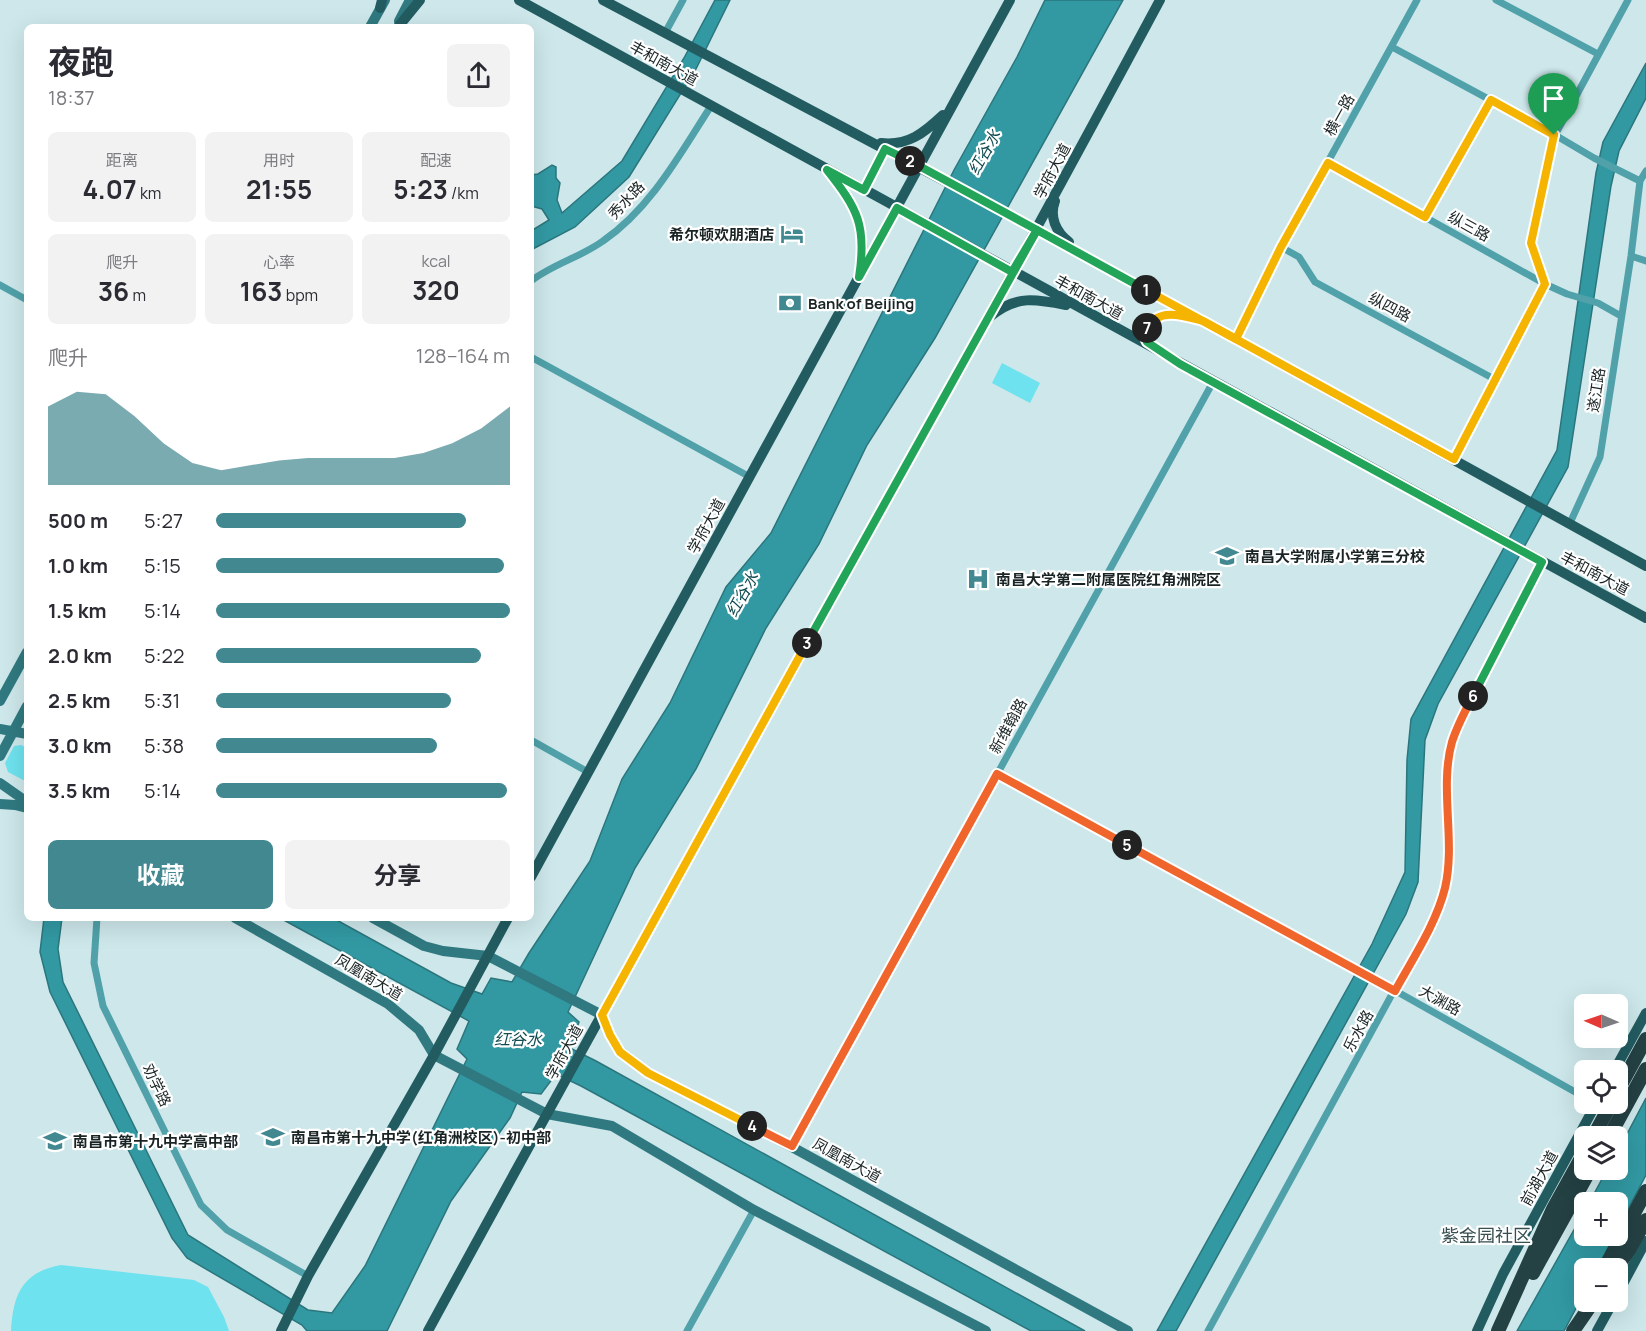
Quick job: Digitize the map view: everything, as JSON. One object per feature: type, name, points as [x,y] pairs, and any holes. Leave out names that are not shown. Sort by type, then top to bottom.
[{"type":"highway","points":[[1628,1072],[1646,1039]]},
{"type":"highway","points":[[1615,1126],[1646,1069]]},
{"type":"highway","points":[[1500,1331],[1553,1209],[1574,1171]]},
{"type":"highway","points":[[1500,1331],[1584,1180]]},
{"type":"highway","points":[[1610,1258],[1646,1191]]},
{"type":"highway","points":[[1623,1258],[1646,1220]]},
{"type":"highway","points":[[1571,1331],[1581,1312]]},
{"type":"highway","points":[[1571,1331],[1585,1312]]},
{"type":"main road","points":[[398,24],[410,0]]},
{"type":"main road","points":[[400,24],[420,0]]},
{"type":"main road","points":[[513,0],[530,6]]},
{"type":"main road","name":"丰和南大道","points":[[519,0],[1646,618]]},
{"type":"main road","name":"丰和南大道","points":[[603,0],[1093,260],[1646,566]]},
{"type":"main road","name":"学府大道","points":[[534,871],[1010,0]]},
{"type":"main road","name":"学府大道","points":[[428,1331],[583,1047],[1037,230],[1160,0]]},
{"type":"main road","points":[[372,24],[382,3]]},
{"type":"main road","points":[[874,143],[893,145],[925,133],[951,107]]},
{"type":"main road","points":[[864,190],[885,149]]},
{"type":"main road","points":[[827,170],[848,196],[858,217],[863,240],[859,277]]},
{"type":"main road","points":[[1062,184],[1053,207],[1054,220],[1059,234],[1093,260]]},
{"type":"main road","points":[[986,320],[1005,304],[1021,301],[1042,300],[1076,306]]},
{"type":"main road","points":[[1180,364],[1147,342],[1144,336],[1147,326],[1152,320],[1164,315],[1178,314],[1203,321]]},
{"type":"main road","points":[[0,701],[24,661]]},
{"type":"main road","points":[[0,756],[24,712]]},
{"type":"main road","points":[[0,729],[24,734]]},
{"type":"main road","points":[[0,783],[24,800]]},
{"type":"main road","points":[[0,804],[24,807]]},
{"type":"main road","name":"凤凰南大道","points":[[240,921],[388,1004],[420,1030],[434,1055]]},
{"type":"main road","points":[[378,921],[424,946],[443,951],[488,956],[602,1015]]},
{"type":"main road","points":[[280,1331],[308,1276],[434,1055],[506,921]]},
{"type":"main road","points":[[1620,1060],[1646,1013]]},
{"type":"main road","name":"凤凰南大道","points":[[602,1015],[620,1052],[648,1073],[792,1146],[1128,1331]]},
{"type":"main road","points":[[434,1055],[546,1114],[612,1126],[754,1210],[986,1331]]},
{"type":"main road","name":"前湖大道","points":[[1477,1331],[1503,1274],[1591,1114]]},
{"type":"main road","points":[[1628,1275],[1646,1241]]},
{"type":"main road","points":[[1596,1331],[1607,1312]]},
{"type":"street","points":[[665,33],[683,0]]},
{"type":"street","name":"横一路","points":[[1236,339],[1281,247],[1418,0]]},
{"type":"street","points":[[1496,0],[1598,54]]},
{"type":"street","points":[[1454,459],[1545,284],[1531,243],[1554,135],[1628,0]]},
{"type":"street","points":[[1392,47],[1618,171],[1640,181],[1646,171]]},
{"type":"street","points":[[1425,217],[1491,100]]},
{"type":"street","name":"秀水路","points":[[534,279],[545,270],[602,242],[631,219],[662,181],[711,106]]},
{"type":"street","name":"纵三路","points":[[1328,163],[1545,284],[1567,294],[1598,303],[1621,316]]},
{"type":"street","name":"遂江路","points":[[1570,523],[1600,457],[1631,256],[1640,181]]},
{"type":"street","name":"纵四路","points":[[1281,247],[1299,257],[1315,282],[1496,380]]},
{"type":"street","points":[[1631,256],[1646,261]]},
{"type":"street","points":[[0,285],[24,298]]},
{"type":"street","points":[[534,359],[750,477]]},
{"type":"street","name":"新维翰路","points":[[792,1146],[1213,382]]},
{"type":"street","name":"乐水路","points":[[1208,1331],[1438,910],[1445,887],[1448,864],[1448,766],[1452,743],[1460,720],[1542,562]]},
{"type":"street","points":[[534,742],[588,772]]},
{"type":"street","name":"大渊路","points":[[997,774],[1355,968],[1574,1091]]},
{"type":"street","name":"劝学路","points":[[97,921],[94,963],[103,1006],[201,1205],[227,1230],[308,1276]]},
{"type":"street","points":[[687,1331],[754,1210]]},
{"type":"shaded area","points":[[1002,363],[1040,383],[1030,403],[992,383]]},
{"type":"shaded area","points":[[14,746],[24,746],[24,780],[8,772],[5,763]]},
{"type":"shaded area","points":[[61,1265],[194,1280],[208,1287],[229,1331],[11,1331],[14,1306],[22,1287],[37,1273]]},
{"type":"water","points":[[715,0],[730,0],[696,69],[629,177],[575,227],[534,248],[534,229],[549,220],[542,209],[534,207],[534,175],[552,165],[556,167],[556,178],[560,183],[557,200],[562,213],[622,161],[684,58]]},
{"type":"water","name":"红谷水","points":[[1045,0],[1123,0],[935,338],[867,445],[819,544],[766,628],[696,769],[635,868],[568,1012],[579,1022],[570,1048],[1085,1331],[1031,1331],[556,1074],[541,1094],[522,1092],[510,1118],[451,1201],[387,1331],[307,1331],[302,1325],[187,1258],[172,1238],[50,992],[40,952],[44,921],[62,921],[58,949],[63,982],[188,1235],[308,1310],[332,1313],[365,1266],[467,1059],[457,1049],[469,1021],[286,921],[338,921],[451,983],[482,994],[491,978],[512,982],[590,861],[622,779],[670,703],[726,587],[771,533],[954,170],[1017,57]]},
{"type":"water","points":[[1646,63],[1646,98],[1619,151],[1611,186],[1568,467],[1438,704],[1425,740],[1418,882],[1406,914],[1176,1331],[1157,1331],[1372,944],[1405,872],[1407,760],[1411,719],[1557,450],[1596,173],[1603,142]]},
{"type":"water","points":[[1646,1098],[1646,1175],[1628,1209],[1628,1192],[1595,1192],[1602,1180],[1628,1180],[1628,1132]]},
{"type":"water","points":[[1574,1230],[1574,1246],[1609,1246],[1603,1258],[1574,1258],[1574,1312],[1564,1331],[1517,1331]]},
{"type":"place","name":"希尔顿欢朋酒店","points":[[792,234]]},
{"type":"place","name":"Bank of Beijing","points":[[790,303]]},
{"type":"place","name":"南昌大学附属小学第三分校","points":[[1227,556]]},
{"type":"place","name":"南昌大学第二附属医院红角洲院区","points":[[978,579]]},
{"type":"place","name":"南昌市第十九中学(红角洲校区)-初中部","points":[[273,1137]]},
{"type":"place","name":"南昌市第十九中学高中部","points":[[55,1141]]},
{"type":"district","name":"紫金园社区","points":[[1486,1235]]},
{"type":"route","points":[[1554,135],[1491,100],[1425,217],[1328,163],[1281,247],[1236,339],[1037,230],[1012,272],[897,208],[859,277],[863,240],[858,217],[848,196],[827,170],[864,190],[885,149],[1037,230],[602,1015],[620,1052],[648,1073],[792,1146],[997,774],[1395,991],[1438,910],[1445,887],[1448,864],[1448,766],[1452,743],[1460,720],[1542,562],[1180,364],[1147,342],[1144,336],[1152,320],[1164,315],[1178,314],[1203,321],[1454,459],[1545,284],[1531,243],[1554,135]]}]
